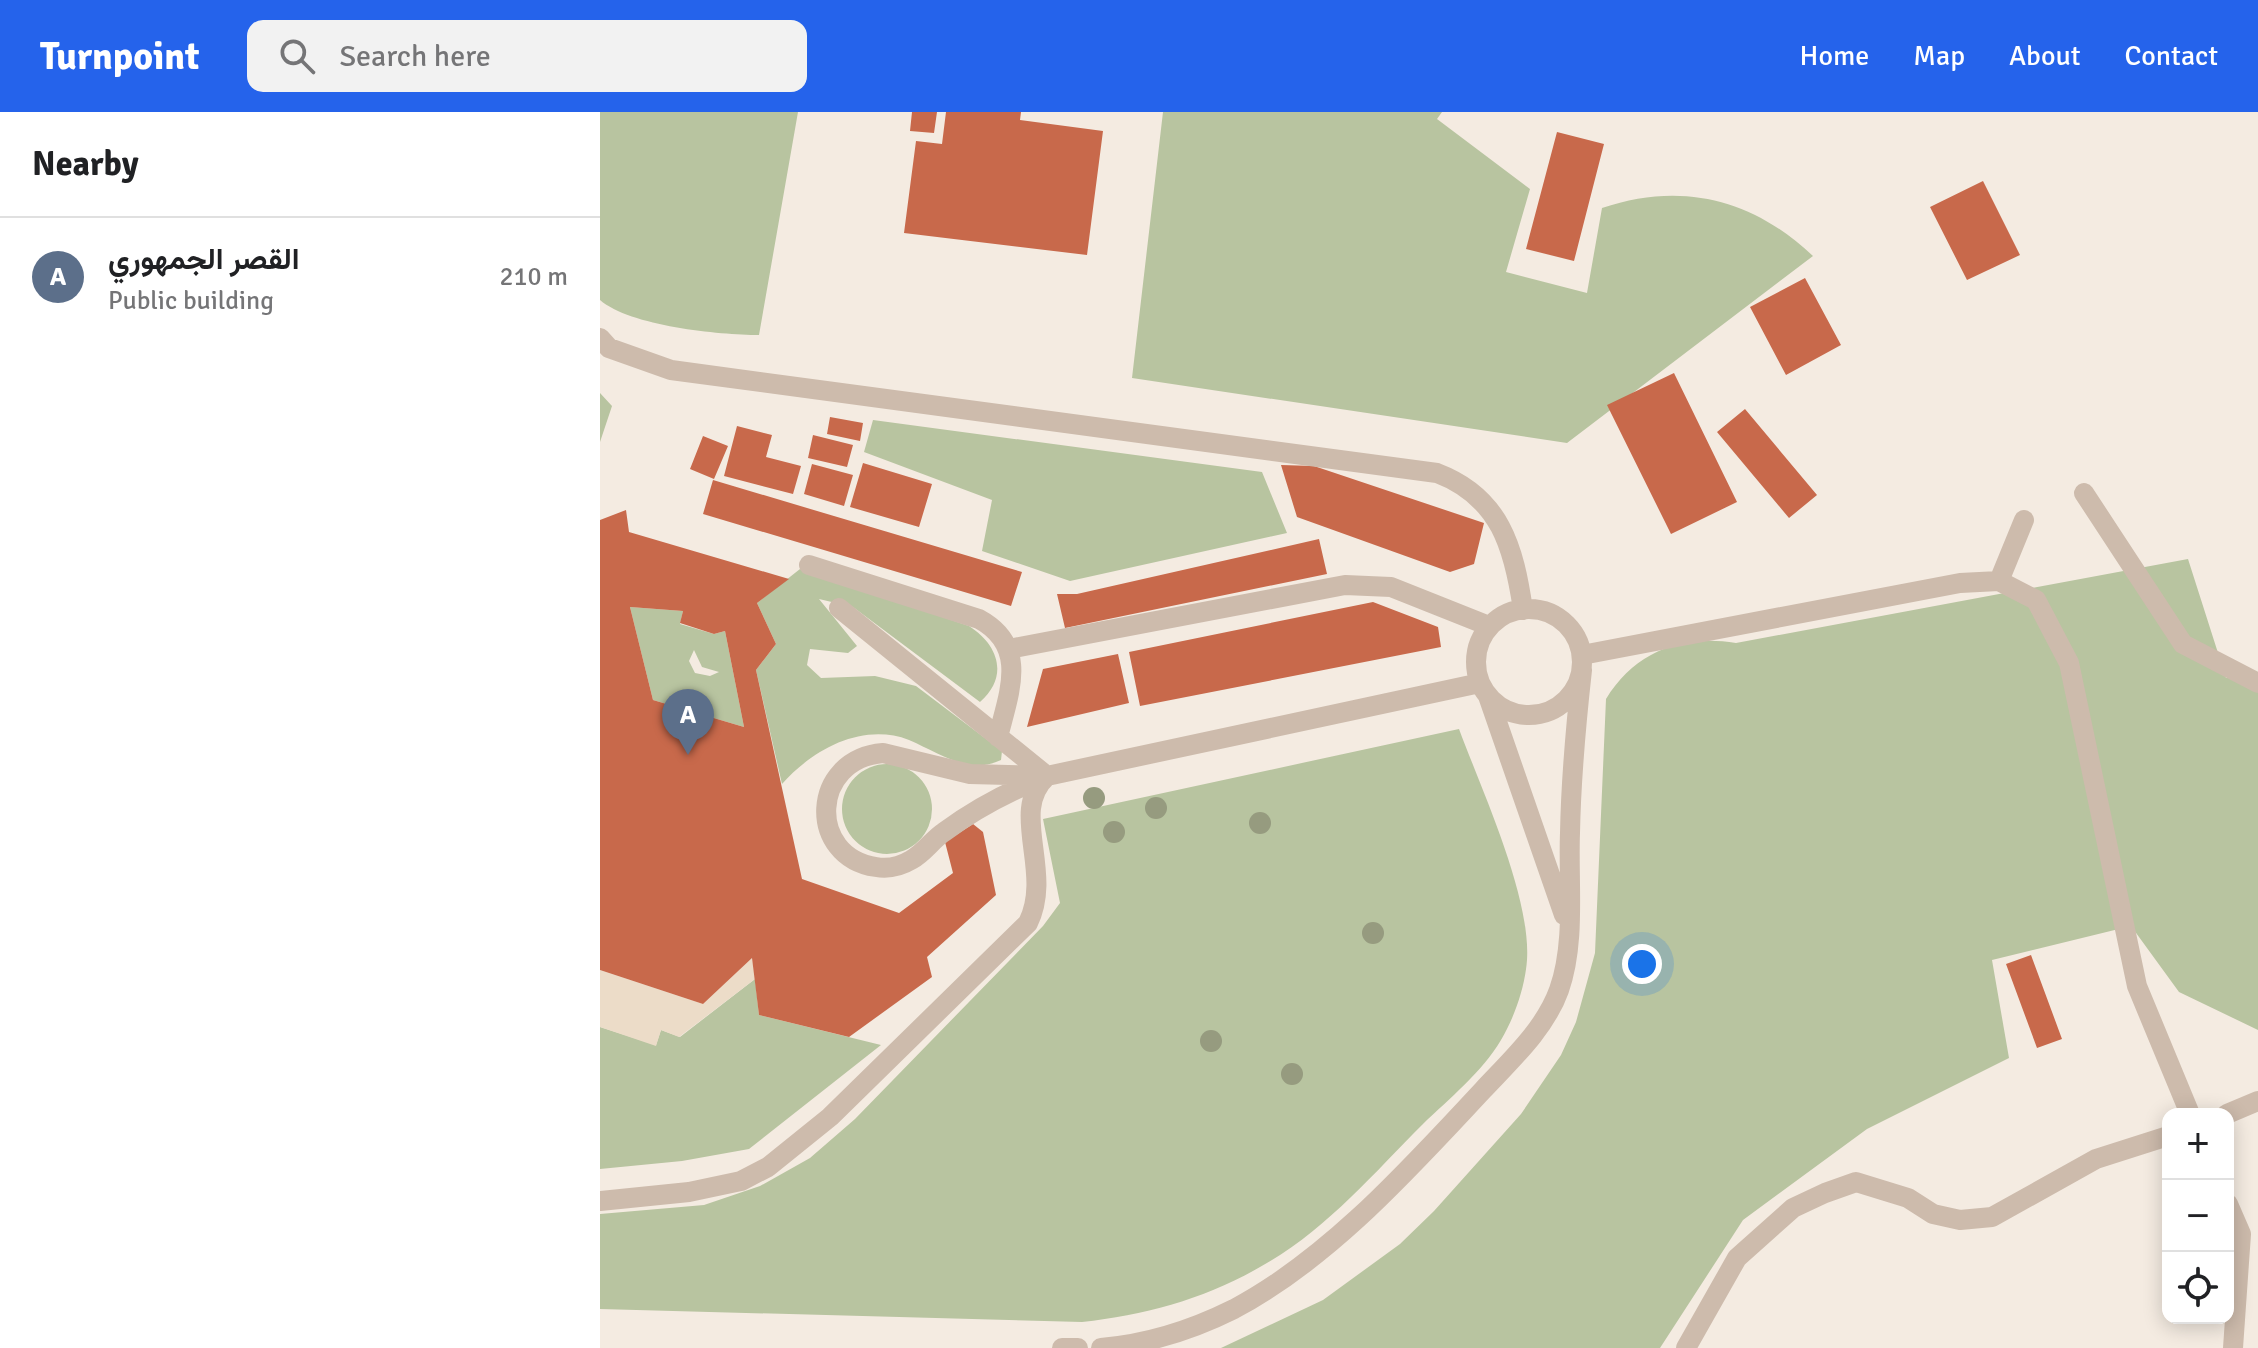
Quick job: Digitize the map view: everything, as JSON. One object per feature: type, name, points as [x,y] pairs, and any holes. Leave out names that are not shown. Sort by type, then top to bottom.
[{"type":"street","points":[[600,338],[609,348],[671,370],[1437,473],[1471,488],[1492,510],[1508,542],[1523,610]]},
{"type":"street","points":[[2084,493],[2183,644],[2258,683]]},
{"type":"street","points":[[1999,581],[2024,520]]},
{"type":"street","points":[[809,565],[979,619],[999,633],[1009,649],[1013,676],[998,737]]},
{"type":"street","points":[[1582,663],[1960,583],[1999,581],[2036,600],[2069,663],[2137,986],[2188,1108]]},
{"type":"street","points":[[1009,649],[1345,585],[1391,587],[1489,626]]},
{"type":"street","points":[[839,608],[1047,776]]},
{"type":"street","points":[[1101,1348],[1179,1332],[1234,1308],[1297,1267],[1344,1228],[1436,1139],[1540,1026],[1559,989],[1568,927],[1570,828],[1582,663],[1578,641],[1559,617],[1545,611],[1523,610],[1501,616],[1489,626],[1476,653],[1484,689],[1568,927]]},
{"type":"street","points":[[1047,776],[963,818],[934,839],[923,852],[895,867],[864,865],[851,857],[831,834],[827,820],[826,806],[834,778],[854,759],[868,754],[897,755],[970,774],[1047,776],[1484,689],[1513,712],[1543,713],[1568,697],[1582,663]]},
{"type":"street","points":[[600,1201],[689,1192],[741,1181],[768,1167],[830,1117],[1028,923],[1039,885],[1030,803],[1047,776]]},
{"type":"street","points":[[2234,1111],[2258,1101]]},
{"type":"street","points":[[1686,1348],[1737,1258],[1793,1208],[1825,1193],[1856,1182],[1908,1198],[1933,1214],[1960,1220],[1992,1217],[2096,1159],[2162,1138]]},
{"type":"street","points":[[2233,1348],[2241,1234],[2234,1218]]},
{"type":"street","points":[[1062,1348],[1078,1348]]},
{"type":"green space","points":[[600,112],[798,112],[759,335],[699,331],[653,322],[614,309],[600,300]]},
{"type":"green space","points":[[1163,112],[1442,112],[1437,119],[1530,189],[1506,272],[1587,293],[1602,208],[1631,200],[1688,196],[1715,200],[1766,221],[1813,256],[1567,443],[1132,378]]},
{"type":"green space","points":[[600,393],[612,406],[600,442]]},
{"type":"green space","points":[[873,420],[1262,472],[1287,533],[1070,581],[982,551],[992,500],[864,452]]},
{"type":"green space","points":[[2188,559],[2226,678],[2258,674],[2258,1030],[2179,992],[2131,926],[1992,960],[2009,1058],[1867,1129],[1743,1220],[1660,1348],[1221,1348],[1323,1300],[1400,1244],[1434,1211],[1521,1114],[1561,1055],[1576,1022],[1595,953],[1606,699],[1631,669],[1645,658],[1678,644],[1697,641],[1736,643]]},
{"type":"green space","points":[[800,569],[969,626],[979,634],[987,642],[997,662],[995,682],[980,702],[853,607],[819,599],[857,646],[848,653],[810,649],[807,665],[821,678],[875,676],[916,686],[1002,751],[1001,760],[989,764],[965,764],[909,740],[874,734],[839,742],[823,750],[782,784],[756,670],[776,644],[757,603]]},
{"type":"green space","points":[[630,607],[683,611],[680,624],[714,634],[725,631],[744,727],[653,700]],"holes":[[[694,650],[702,667],[719,672],[710,676],[695,673],[689,661]]]},
{"type":"green space","points":[[1459,729],[1503,844],[1521,906],[1527,960],[1518,1001],[1501,1040],[1475,1074],[1346,1202],[1283,1253],[1239,1278],[1196,1297],[1152,1310],[1082,1322],[600,1309],[600,1214],[704,1205],[760,1186],[810,1158],[855,1119],[1043,926],[1060,903],[1043,819]]},
{"type":"green space","points":[[887,764],[904,768],[919,777],[928,792],[932,809],[928,826],[919,841],[904,850],[887,854],[870,850],[855,841],[846,826],[842,809],[846,792],[855,777],[870,768]]},
{"type":"green space","points":[[755,979],[759,1015],[881,1045],[749,1149],[682,1161],[600,1169],[600,1027],[656,1045],[661,1030],[680,1037]]},
{"type":"shaded area","points":[[752,958],[755,979],[679,1037],[661,1030],[656,1046],[600,1027],[600,970],[703,1004]]},
{"type":"building","points":[[912,112],[937,112],[934,133],[910,131]]},
{"type":"building","points":[[946,112],[1021,112],[1020,120],[1103,131],[1087,255],[904,233],[916,141],[942,144]]},
{"type":"building","points":[[1557,132],[1604,144],[1574,261],[1526,249]]},
{"type":"building","points":[[1983,181],[2020,255],[1967,280],[1930,207]]},
{"type":"building","points":[[1805,278],[1841,345],[1786,375],[1750,307]]},
{"type":"building","points":[[1674,373],[1737,502],[1671,534],[1607,405]]},
{"type":"building","points":[[1745,409],[1817,495],[1789,518],[1717,432]]},
{"type":"building","points":[[830,417],[863,423],[860,441],[827,434]]},
{"type":"building","points":[[737,426],[772,435],[766,457],[801,466],[793,494],[724,476]]},
{"type":"building","points":[[813,435],[853,445],[847,467],[808,458]]},
{"type":"building","points":[[703,436],[728,446],[714,479],[690,469]]},
{"type":"building","points":[[863,463],[932,484],[919,527],[850,507]]},
{"type":"building","points":[[812,464],[853,475],[844,506],[804,494]]},
{"type":"building","points":[[1281,465],[1314,466],[1484,523],[1474,564],[1450,572],[1297,517]]},
{"type":"building","points":[[713,480],[1022,572],[1011,606],[703,514]]},
{"type":"building","points":[[626,510],[629,532],[789,579],[757,603],[776,644],[756,670],[802,879],[899,913],[953,873],[945,842],[973,824],[983,832],[996,895],[927,957],[932,977],[849,1037],[759,1015],[752,958],[703,1004],[600,970],[600,520]],"holes":[[[630,607],[683,611],[680,623],[714,634],[725,631],[744,727],[653,700]]]},
{"type":"building","points":[[1319,539],[1327,574],[1065,628],[1057,594],[1077,594]]},
{"type":"building","points":[[1373,602],[1438,627],[1441,647],[1140,706],[1129,652]]},
{"type":"building","points":[[1118,654],[1129,703],[1027,727],[1043,669]]},
{"type":"building","points":[[2031,955],[2062,1039],[2037,1048],[2006,964]]},
{"type":"place","name":"القصر الجمهوري","points":[[688,755]]}]
